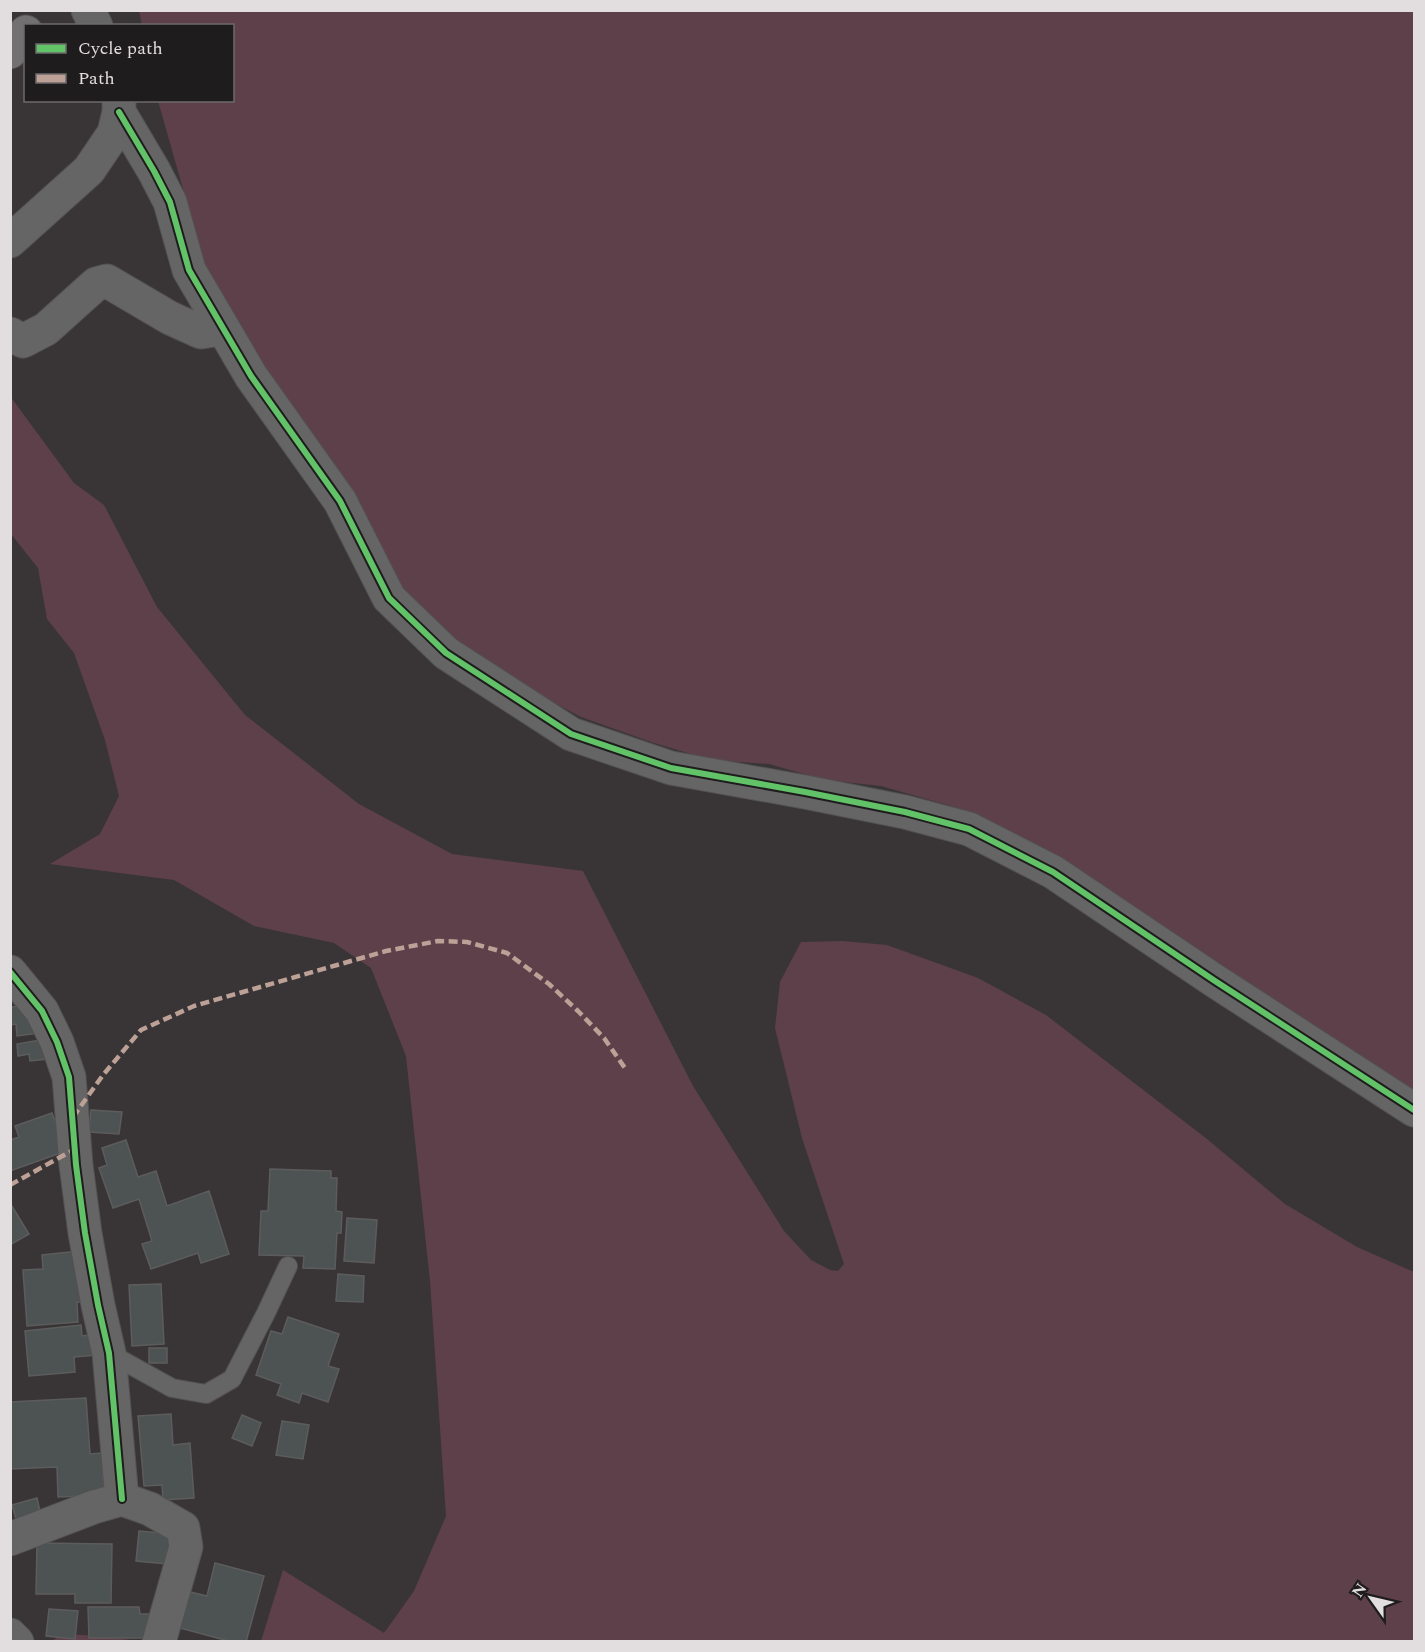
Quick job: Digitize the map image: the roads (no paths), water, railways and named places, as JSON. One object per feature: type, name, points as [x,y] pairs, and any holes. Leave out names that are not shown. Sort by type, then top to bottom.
[{"type":"highway","points":[[32,24],[42,10]]},
{"type":"highway","points":[[10,52],[24,34]]},
{"type":"street","points":[[87,10],[95,24]]},
{"type":"street","points":[[10,241],[89,170],[114,133],[119,106]]},
{"type":"street","points":[[119,106],[170,202],[189,270],[250,376],[340,501],[389,598],[446,653],[571,734],[671,768],[905,812],[969,829],[1053,872],[1215,981],[1414,1110]]},
{"type":"street","points":[[10,334],[23,341],[46,329],[96,284],[107,280],[170,318],[201,332],[222,329]]},
{"type":"street","points":[[10,972],[42,1011],[57,1042],[69,1077],[76,1165],[85,1233],[109,1353],[122,1500]]},
{"type":"street","points":[[10,1539],[94,1507],[122,1500],[150,1509],[183,1528],[186,1547],[159,1641]]},
{"type":"street","points":[[10,1635],[17,1641]]},
{"type":"lane","points":[[109,1353],[172,1388],[206,1394],[232,1379],[288,1266]]}]
